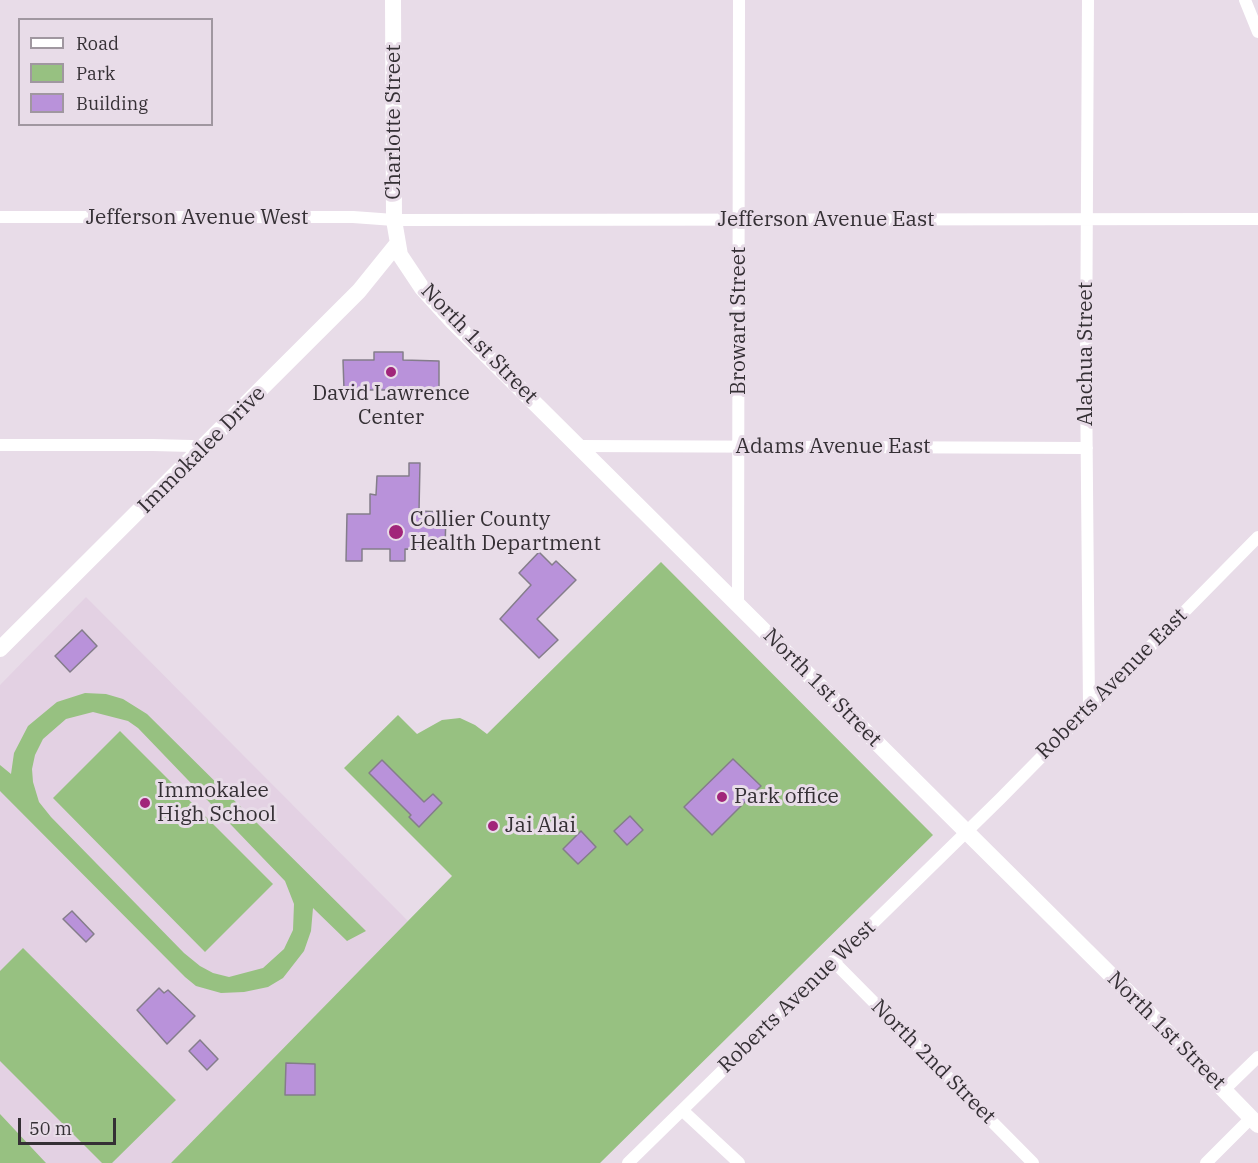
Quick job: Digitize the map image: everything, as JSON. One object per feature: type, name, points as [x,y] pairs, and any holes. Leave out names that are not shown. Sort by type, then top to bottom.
[{"type":"street","name":"Charlotte Street","points":[[393,0],[394,220],[397,244]]},
{"type":"street","name":"Broward Street","points":[[738,606],[739,0]]},
{"type":"street","name":"Alachua Street","points":[[1088,0],[1086,220],[1089,707]]},
{"type":"street","points":[[1245,0],[1258,32]]},
{"type":"street","name":"Jefferson Avenue West","points":[[0,217],[353,217],[394,220]]},
{"type":"street","name":"Jefferson Avenue East","points":[[394,220],[1258,219]]},
{"type":"street","name":"North 1st Street","points":[[397,244],[400,255],[430,296],[1255,1121]]},
{"type":"street","name":"Immokalee Drive","points":[[0,649],[359,291],[397,244]]},
{"type":"street","points":[[0,445],[192,446],[200,451]]},
{"type":"street","name":"Adams Avenue East","points":[[578,446],[1087,448]]},
{"type":"street","name":"Roberts Avenue East","points":[[966,831],[1258,537]]},
{"type":"street","name":"Roberts Avenue West","points":[[628,1163],[966,831]]},
{"type":"street","name":"North 2nd Street","points":[[833,961],[1033,1163]]},
{"type":"street","points":[[1224,1090],[1258,1057]]},
{"type":"street","points":[[682,1110],[739,1163]]},
{"type":"street","points":[[1206,1163],[1255,1121]]},
{"type":"shaded area","name":"Immokalee High School","points":[[86,597],[408,921],[171,1163],[0,1163],[0,685]]},
{"type":"green space","points":[[661,562],[933,835],[600,1163],[171,1163],[452,876],[344,768],[398,715],[417,734],[442,720],[460,718],[487,734]]},
{"type":"green space","points":[[85,693],[106,694],[123,699],[147,714],[366,931],[347,941],[313,908],[311,931],[304,951],[283,978],[268,987],[244,992],[221,993],[196,986],[0,791],[0,765],[11,774],[14,753],[28,726],[57,702]],"holes":[[[93,712],[128,721],[138,728],[285,881],[294,904],[293,930],[284,949],[263,968],[229,977],[213,973],[200,966],[184,953],[39,802],[32,769],[35,755],[43,739],[66,719]]]},
{"type":"green space","points":[[120,731],[273,884],[205,952],[53,798]]},
{"type":"green space","points":[[23,948],[176,1100],[112,1163],[102,1163],[0,1061],[0,971]]},
{"type":"green space","points":[[0,1114],[46,1163],[0,1163]]},
{"type":"building","name":"David Lawrence Center","points":[[374,352],[403,352],[403,360],[439,361],[439,390],[344,390],[343,360],[374,360]]},
{"type":"building","name":"Collier County Health Department","points":[[409,463],[420,463],[419,511],[446,512],[445,550],[405,549],[405,561],[390,561],[390,549],[362,549],[362,561],[346,561],[347,514],[370,514],[370,494],[376,495],[377,476],[409,476]]},
{"type":"building","points":[[539,552],[552,565],[556,561],[576,580],[537,619],[558,640],[539,658],[500,619],[531,585],[519,573]]},
{"type":"building","points":[[82,630],[97,646],[70,672],[55,656]]},
{"type":"building","name":"Park office","points":[[733,759],[761,786],[712,835],[684,807]]},
{"type":"building","points":[[382,760],[424,802],[433,794],[442,803],[419,827],[409,817],[411,815],[369,773]]},
{"type":"building","points":[[630,816],[643,830],[627,845],[614,831]]},
{"type":"building","points":[[581,831],[596,847],[578,864],[563,849]]},
{"type":"building","points":[[72,911],[94,934],[86,942],[63,919]]},
{"type":"building","points":[[159,988],[164,993],[168,990],[195,1016],[167,1044],[137,1010]]},
{"type":"building","points":[[200,1040],[218,1059],[207,1070],[189,1051]]},
{"type":"building","points":[[286,1063],[315,1064],[315,1095],[285,1095]]},
{"type":"place","name":"David Lawrence Center","points":[[391,372]]},
{"type":"place","name":"Collier County Health Department","points":[[396,532]]},
{"type":"place","name":"Park office","points":[[722,797]]},
{"type":"place","name":"Immokalee High School","points":[[145,803]]},
{"type":"place","name":"Jai Alai","points":[[493,826]]}]
